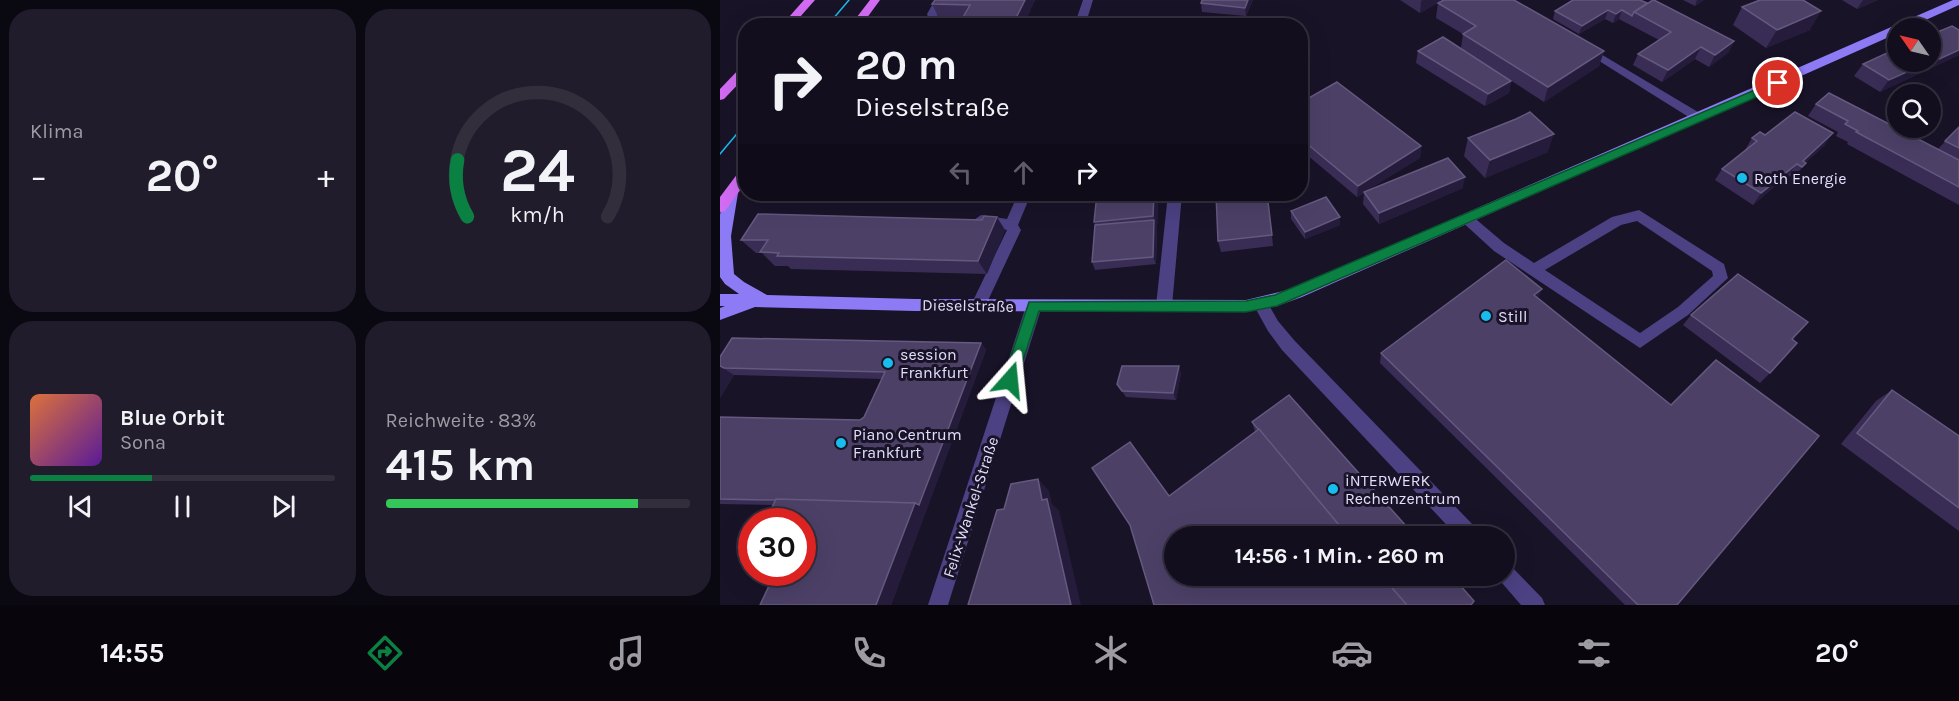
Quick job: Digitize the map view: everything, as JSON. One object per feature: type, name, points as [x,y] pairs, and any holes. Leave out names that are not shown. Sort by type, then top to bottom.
[{"type":"main road","points":[[793,18],[810,0]]},
{"type":"main road","points":[[861,18],[875,0]]},
{"type":"main road","name":"Dieselstraße","points":[[1923,18],[1959,2]]},
{"type":"main road","name":"Dieselstraße","points":[[720,300],[1034,306],[1246,306],[1261,304],[1297,293],[1887,34]]},
{"type":"main road","points":[[720,96],[738,77]]},
{"type":"main road","points":[[720,207],[738,183]]},
{"type":"main road","points":[[731,193],[722,238],[722,267],[725,275],[733,282],[764,300]]},
{"type":"main road","points":[[720,314],[764,300]]},
{"type":"street","points":[[934,18],[932,14],[940,0]]},
{"type":"street","points":[[1082,18],[1088,0]]},
{"type":"street","points":[[1574,41],[1699,118]]},
{"type":"street","points":[[1011,225],[1021,201]]},
{"type":"street","points":[[1164,306],[1174,201]]},
{"type":"street","points":[[1466,219],[1499,247],[1640,341],[1683,311],[1721,278],[1719,268],[1639,215],[1617,221],[1534,270]]},
{"type":"street","points":[[971,220],[1003,222],[1011,225],[1014,230],[979,305]]},
{"type":"street","points":[[1261,304],[1273,326],[1288,345],[1461,526]]},
{"type":"street","name":"Felix-Wankel-Straße","points":[[938,605],[1034,306]]},
{"type":"street","points":[[1515,584],[1535,605]]},
{"type":"building","points":[[935,0],[1025,0],[1016,18],[963,18],[970,5],[932,4]]},
{"type":"building","points":[[1202,0],[1248,0],[1245,8],[1201,3]]},
{"type":"building","points":[[1444,0],[1514,0],[1604,51],[1548,87],[1463,34],[1476,26],[1438,3]]},
{"type":"building","points":[[1573,0],[1640,0],[1647,3],[1632,16],[1622,10],[1616,14],[1608,10],[1582,26],[1555,11]]},
{"type":"building","points":[[1653,0],[1734,41],[1715,55],[1701,47],[1668,70],[1638,54],[1671,32],[1634,12]]},
{"type":"building","points":[[1760,0],[1803,0],[1821,11],[1777,30],[1742,7]]},
{"type":"building","points":[[1952,26],[1959,30],[1959,50],[1941,58],[1941,30]]},
{"type":"building","points":[[1443,37],[1511,81],[1488,94],[1418,51]]},
{"type":"building","points":[[1887,53],[1887,72],[1907,72],[1889,80],[1863,64]]},
{"type":"building","points":[[1337,82],[1421,146],[1358,186],[1308,145],[1308,98]]},
{"type":"building","points":[[1829,93],[1887,123],[1887,138],[1916,138],[1959,160],[1959,187],[1856,132],[1858,131],[1845,124],[1848,121],[1816,104]]},
{"type":"building","points":[[1530,112],[1554,134],[1490,160],[1468,138],[1516,119]]},
{"type":"building","points":[[1795,112],[1833,133],[1803,161],[1806,163],[1802,167],[1797,164],[1761,193],[1722,169],[1757,141],[1752,138],[1760,132],[1765,135]]},
{"type":"building","points":[[1959,127],[1959,148],[1945,141]]},
{"type":"building","points":[[1448,158],[1465,177],[1379,213],[1364,192]]},
{"type":"building","points":[[1326,197],[1340,217],[1305,232],[1291,211]]},
{"type":"building","points":[[1096,201],[1154,201],[1153,216],[1094,222]]},
{"type":"building","points":[[1216,201],[1268,201],[1272,235],[1218,241]]},
{"type":"building","points":[[758,214],[982,220],[984,216],[997,217],[978,261],[777,256],[779,253],[760,252],[768,240],[741,240]]},
{"type":"building","points":[[1154,220],[1153,257],[1092,262],[1095,225]]},
{"type":"building","points":[[1506,260],[1542,289],[1534,295],[1671,405],[1716,360],[1819,436],[1677,605],[1638,605],[1381,353]]},
{"type":"building","points":[[1738,274],[1808,322],[1792,339],[1797,343],[1770,373],[1691,315]]},
{"type":"building","points":[[732,338],[981,343],[919,505],[915,503],[720,499],[720,417],[860,420],[864,417],[885,372],[724,368],[720,366],[720,357]]},
{"type":"building","points":[[1122,366],[1179,366],[1173,393],[1122,391],[1117,384]]},
{"type":"building","points":[[1892,390],[1959,436],[1959,508],[1857,433]]},
{"type":"building","name":"iNTERWERK Rechenzentrum","points":[[1289,395],[1406,526],[1340,526],[1252,422]]},
{"type":"building","name":"iNTERWERK Rechenzentrum","points":[[1259,429],[1340,526],[1164,526],[1164,586],[1391,586],[1407,605],[1154,605],[1130,525],[1092,468],[1130,442],[1169,496]]},
{"type":"building","points":[[1038,479],[1042,500],[1047,499],[1071,605],[968,605],[997,510],[1004,509],[1011,484]]},
{"type":"building","points":[[776,499],[915,503],[876,605],[760,605],[769,586],[816,586],[816,508],[772,508]]},
{"type":"building","points":[[1391,586],[1461,586],[1474,601],[1471,605],[1407,605]]},
{"type":"tram line","points":[[834,18],[849,0]]},
{"type":"tram line","points":[[720,154],[738,133]]},
{"type":"place","name":"Roth Energie","points":[[1742,178]]},
{"type":"place","name":"Still","points":[[1486,316]]},
{"type":"place","name":"session Frankfurt","points":[[888,363]]},
{"type":"place","name":"Piano Centrum Frankfurt","points":[[841,443]]},
{"type":"place","name":"iNTERWERK Rechenzentrum","points":[[1333,489]]},
{"type":"route","points":[[1010,380],[1034,306],[1246,306],[1277,300],[1778,83]]}]
